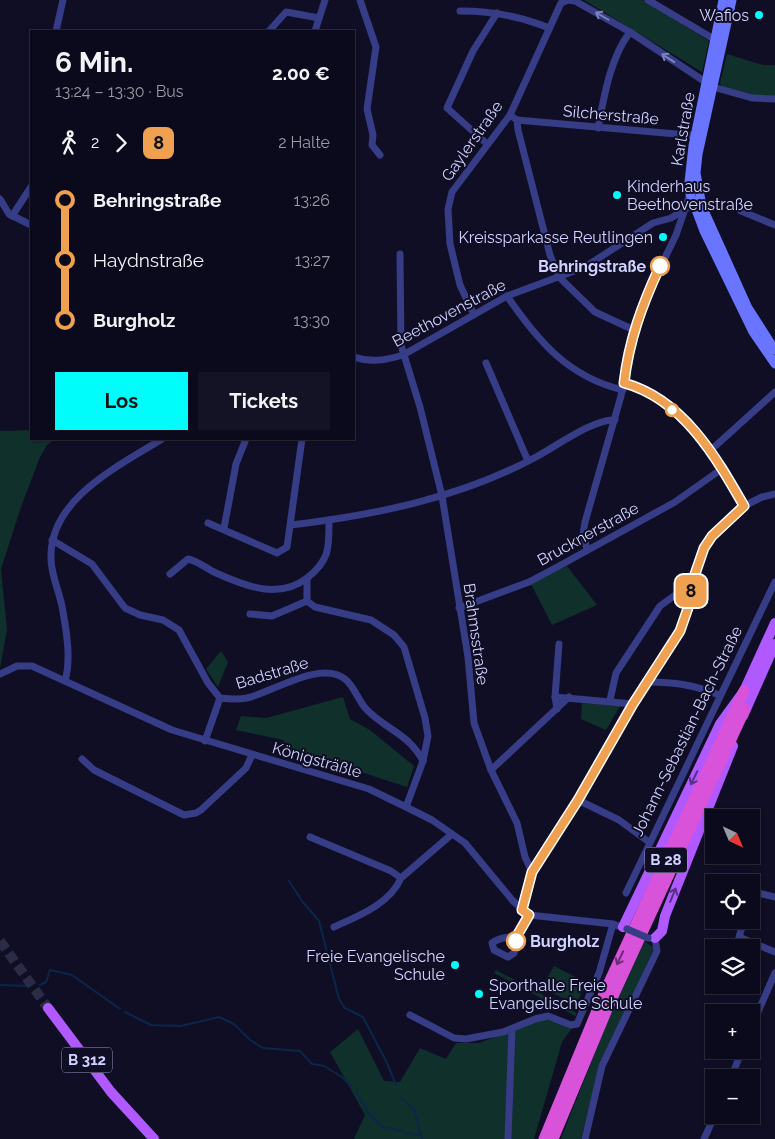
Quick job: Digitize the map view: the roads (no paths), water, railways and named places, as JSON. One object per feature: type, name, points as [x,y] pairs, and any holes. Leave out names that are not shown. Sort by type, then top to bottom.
[{"type":"highway","name":"B 28","points":[[544,1139],[606,989],[744,691]]},
{"type":"highway","name":"B 28","points":[[553,1139],[608,1007],[745,709]]},
{"type":"main road","name":"Karlstraße","points":[[723,0],[719,42],[689,182],[692,209],[771,347],[775,364]]},
{"type":"main road","name":"Karlstraße","points":[[719,42],[732,0]]},
{"type":"main road","name":"Karlstraße","points":[[692,209],[698,136]]},
{"type":"main road","name":"B 28","points":[[744,691],[775,623]]},
{"type":"main road","name":"B 28","points":[[745,709],[775,644]]},
{"type":"main road","points":[[621,926],[720,724],[744,691]]},
{"type":"main road","points":[[651,938],[662,932],[665,916],[738,736],[745,709]]},
{"type":"main road","name":"B 312","points":[[48,1008],[111,1092],[154,1139]]},
{"type":"street","points":[[56,30],[63,0]]},
{"type":"street","points":[[315,30],[325,0]]},
{"type":"street","points":[[360,0],[376,47],[367,109],[373,135],[372,146],[380,155]]},
{"type":"street","name":"Gaylerstraße","points":[[474,315],[460,285],[450,244],[448,208],[452,192],[486,144],[510,115],[561,4],[568,0],[575,1]]},
{"type":"street","points":[[648,0],[719,42]]},
{"type":"street","points":[[575,1],[630,32],[710,85],[752,98],[775,99]]},
{"type":"street","points":[[460,11],[485,11],[525,18],[549,28]]},
{"type":"street","points":[[269,30],[286,12],[319,18]]},
{"type":"street","points":[[486,144],[447,108],[464,69],[497,14]]},
{"type":"street","points":[[598,128],[604,98],[619,48],[630,32]]},
{"type":"street","points":[[510,115],[517,120],[534,197],[550,255],[559,277],[595,312],[634,330]]},
{"type":"street","name":"Silcherstraße","points":[[517,120],[698,136]]},
{"type":"street","points":[[12,216],[30,189]]},
{"type":"street","points":[[0,199],[12,216],[30,225]]},
{"type":"street","points":[[587,549],[583,534],[585,522],[615,420],[628,353],[641,307],[692,209]]},
{"type":"street","name":"Beethovenstraße","points":[[355,357],[365,361],[385,360],[403,355],[507,296],[591,263],[639,231],[692,209]]},
{"type":"street","points":[[741,211],[775,225]]},
{"type":"street","name":"Brahmsstraße","points":[[400,254],[401,345],[420,407],[442,496],[468,657],[474,723],[490,770],[517,823],[525,857],[532,872]]},
{"type":"street","points":[[507,296],[534,332],[562,361],[590,380],[651,393],[692,428],[711,450],[744,506]]},
{"type":"street","points":[[486,363],[528,461]]},
{"type":"street","points":[[711,450],[775,392]]},
{"type":"street","points":[[291,525],[373,513],[442,496],[528,461],[600,422],[615,420]]},
{"type":"street","points":[[65,681],[68,653],[61,597],[50,558],[52,540],[56,528],[84,492],[104,474],[160,440]]},
{"type":"street","points":[[224,528],[236,464],[246,440]]},
{"type":"street","points":[[208,523],[224,528],[277,553],[287,547],[302,440]]},
{"type":"street","name":"Brucknerstraße","points":[[459,608],[529,582],[675,502],[723,468]]},
{"type":"street","points":[[522,910],[532,872],[578,800],[633,704],[680,631],[704,548],[712,536],[744,506],[762,497],[775,494]]},
{"type":"street","points":[[170,574],[188,559],[216,573],[258,589],[279,590],[290,588],[307,579],[325,561],[329,550],[329,520]]},
{"type":"street","name":"Badstraße","points":[[52,540],[92,564],[125,608],[140,615],[163,620],[179,630],[208,682],[220,698],[236,700],[248,698],[317,674],[333,673],[348,681],[367,710],[407,738],[416,747],[423,761]]},
{"type":"street","points":[[307,579],[307,601]]},
{"type":"street","name":"Johann-Sebastian-Bach-Straße","points":[[626,893],[719,695],[775,582]]},
{"type":"street","points":[[610,700],[616,672],[656,612],[678,594],[691,593]]},
{"type":"street","points":[[250,614],[272,616],[307,601]]},
{"type":"street","points":[[307,601],[315,607],[371,620],[383,626],[398,639],[409,661],[425,718],[428,736],[423,761],[406,806]]},
{"type":"street","points":[[557,710],[559,644]]},
{"type":"street","name":"Königsträßle","points":[[0,674],[17,666],[26,665],[172,730],[369,789],[406,806],[469,846],[522,910],[529,915],[621,926],[651,938]]},
{"type":"street","points":[[648,682],[674,682],[699,686],[719,695]]},
{"type":"street","points":[[556,697],[610,700],[633,704]]},
{"type":"street","points":[[490,770],[569,697]]},
{"type":"street","name":"Badstraße","points":[[205,741],[220,698]]},
{"type":"street","points":[[82,759],[94,770],[184,815],[201,810],[246,768],[252,755]]},
{"type":"street","points":[[578,800],[619,820],[649,842]]},
{"type":"street","points":[[334,927],[371,909],[397,888],[401,878],[452,834]]},
{"type":"street","points":[[310,837],[391,871],[401,878]]},
{"type":"street","points":[[760,893],[775,897]]},
{"type":"street","points":[[518,934],[529,915]]},
{"type":"street","points":[[410,1015],[454,1038],[466,1039],[512,1029],[535,1018],[548,1016],[571,1025],[577,1024],[621,926]]},
{"type":"street","points":[[741,929],[739,937],[775,952]]},
{"type":"street","points":[[585,1139],[602,1066],[657,950],[651,938]]},
{"type":"street","points":[[760,1008],[775,974]]},
{"type":"street","points":[[508,1139],[512,1029]]},
{"type":"street","points":[[704,1139],[711,1124]]},
{"type":"waterway","points":[[289,881],[302,901],[319,921],[339,999],[345,1008],[363,1017],[387,1063],[396,1085]]},
{"type":"waterway","points":[[40,985],[46,982],[50,970],[72,975],[120,1009]]},
{"type":"waterway","points":[[0,985],[29,986]]},
{"type":"waterway","points":[[125,1012],[151,1025],[181,1026],[219,1017],[234,1024],[250,1040],[263,1048],[300,1051],[312,1064],[324,1066],[342,1077],[352,1087]]},
{"type":"waterway","points":[[356,1092],[369,1114],[381,1126],[421,1136]]},
{"type":"waterway","points":[[401,1098],[414,1109],[422,1139]]},
{"type":"tunnel","points":[[0,941],[48,1008]]},
{"type":"place","name":"Wafios","points":[[759,15]]},
{"type":"place","name":"Kinderhaus Beethovenstraße","points":[[617,195]]},
{"type":"place","name":"Kreissparkasse Reutlingen","points":[[663,237]]},
{"type":"place","name":"Behringstraße","points":[[660,266]]},
{"type":"place","name":"Burgholz","points":[[516,941]]},
{"type":"place","name":"Freie Evangelische Schule","points":[[455,965]]},
{"type":"place","name":"Sporthalle Freie Evangelische Schule","points":[[479,994]]}]
